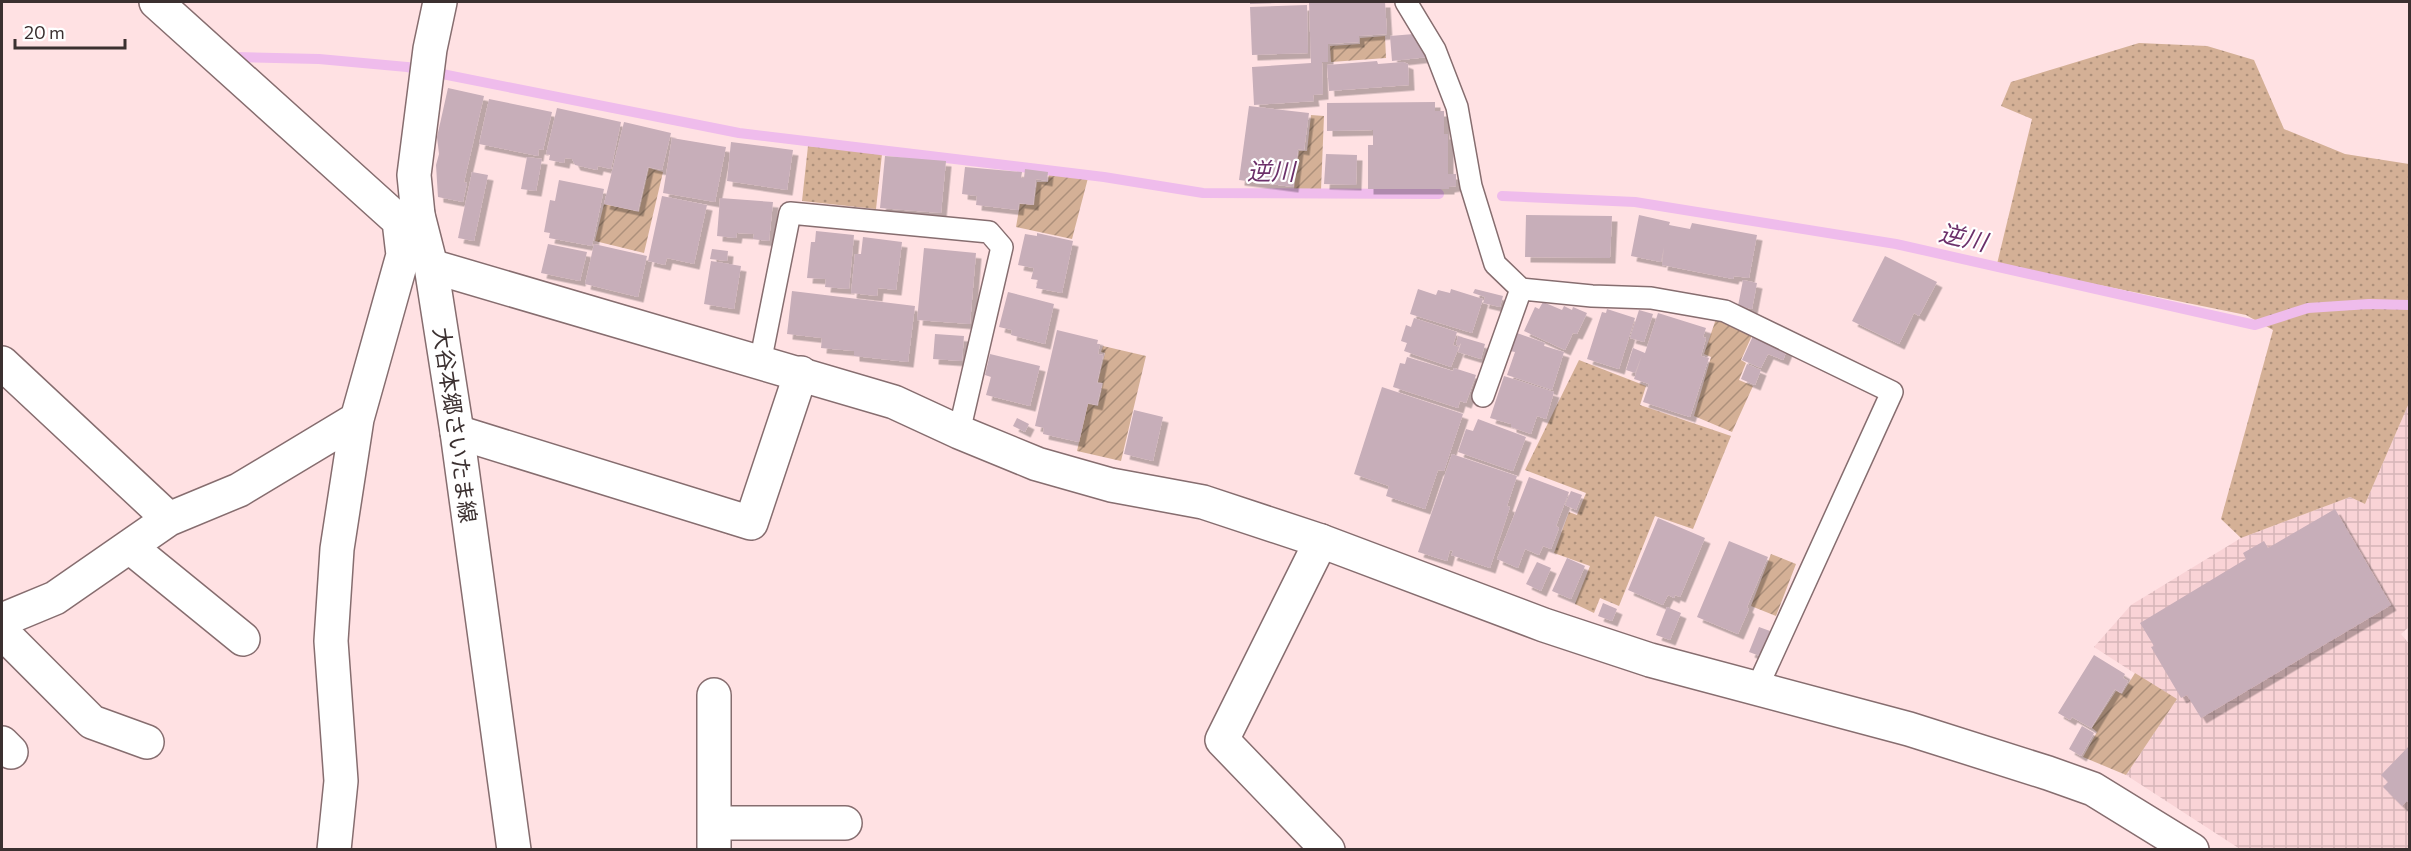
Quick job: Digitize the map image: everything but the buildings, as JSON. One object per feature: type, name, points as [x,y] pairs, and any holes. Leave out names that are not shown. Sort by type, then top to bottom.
[{"type":"street","points":[[156,2],[408,218],[403,255],[357,419],[337,549],[331,640],[341,781],[334,849]]},
{"type":"street","name":"大谷本郷さいたま線","points":[[440,2],[430,49],[408,218],[432,266],[514,849]]},
{"type":"street","points":[[432,266],[894,402],[1037,464],[1111,484],[1203,502],[1321,541],[1544,625],[1650,660],[1909,729],[2093,789],[2193,849]]},
{"type":"street","points":[[2,363],[169,519]]},
{"type":"street","points":[[457,432],[751,523],[801,373]]},
{"type":"street","points":[[2,620],[55,598],[169,519],[239,490],[357,419]]},
{"type":"street","points":[[1321,541],[1222,740],[1328,849]]},
{"type":"street","points":[[130,548],[243,639]]},
{"type":"street","points":[[2,632],[92,722],[147,742]]},
{"type":"street","points":[[714,695],[714,836],[845,823]]},
{"type":"lane","points":[[1406,2],[1435,50],[1457,107],[1471,186],[1495,264],[1521,289],[1651,298],[1725,311],[1892,392],[1757,688]]},
{"type":"lane","points":[[760,363],[790,213],[989,232],[1002,247],[959,432]]},
{"type":"lane","points":[[1483,396],[1521,289]]},
{"type":"shaded area","points":[[1385,36],[1386,58],[1331,62],[1330,46],[1360,44],[1360,38]]},
{"type":"shaded area","points":[[2139,43],[2207,46],[2254,60],[2284,129],[2345,154],[2409,164],[2409,403],[2365,504],[2350,497],[2241,538],[2221,519],[2273,330],[2246,315],[1997,264],[2032,119],[2001,106],[2011,82]]},
{"type":"shaded area","points":[[1311,115],[1324,116],[1321,190],[1294,189],[1299,151],[1307,151]]},
{"type":"shaded area","points":[[808,146],[882,154],[876,209],[802,201]]},
{"type":"shaded area","points":[[649,168],[663,172],[644,253],[595,241],[604,204],[639,212]]},
{"type":"shaded area","points":[[1049,174],[1088,178],[1072,239],[1016,227],[1020,204],[1034,205],[1037,182],[1048,182]]},
{"type":"shaded area","points":[[1717,316],[1754,331],[1741,360],[1746,363],[1739,380],[1753,386],[1732,432],[1694,416],[1711,357],[1704,354]]},
{"type":"shaded area","points":[[1103,346],[1146,356],[1121,461],[1077,451],[1088,404],[1098,406],[1103,383],[1098,382],[1105,353],[1101,352]]},
{"type":"shaded area","points":[[1579,360],[1646,386],[1640,405],[1731,436],[1693,529],[1655,516],[1619,606],[1600,598],[1594,613],[1575,604],[1590,566],[1554,553],[1569,512],[1577,515],[1586,493],[1525,470]]},
{"type":"shaded area","points":[[2409,403],[2410,626],[2401,634],[2410,645],[2409,849],[2240,849],[2126,775],[2176,700],[2094,647],[2131,605],[2241,538],[2350,497],[2365,504]]},
{"type":"shaded area","points":[[1771,554],[1796,564],[1776,616],[1751,606]]},
{"type":"shaded area","points":[[2135,673],[2177,699],[2126,775],[2083,757],[2097,732],[2092,728],[2116,691],[2122,694]]},
{"type":"waterway","points":[[236,57],[319,59],[407,67],[739,133],[1104,177],[1203,193],[1439,194]]},
{"type":"waterway","name":"逆川","points":[[1502,196],[1635,202],[1896,244],[2255,325],[2308,308],[2369,304],[2410,305]]}]
